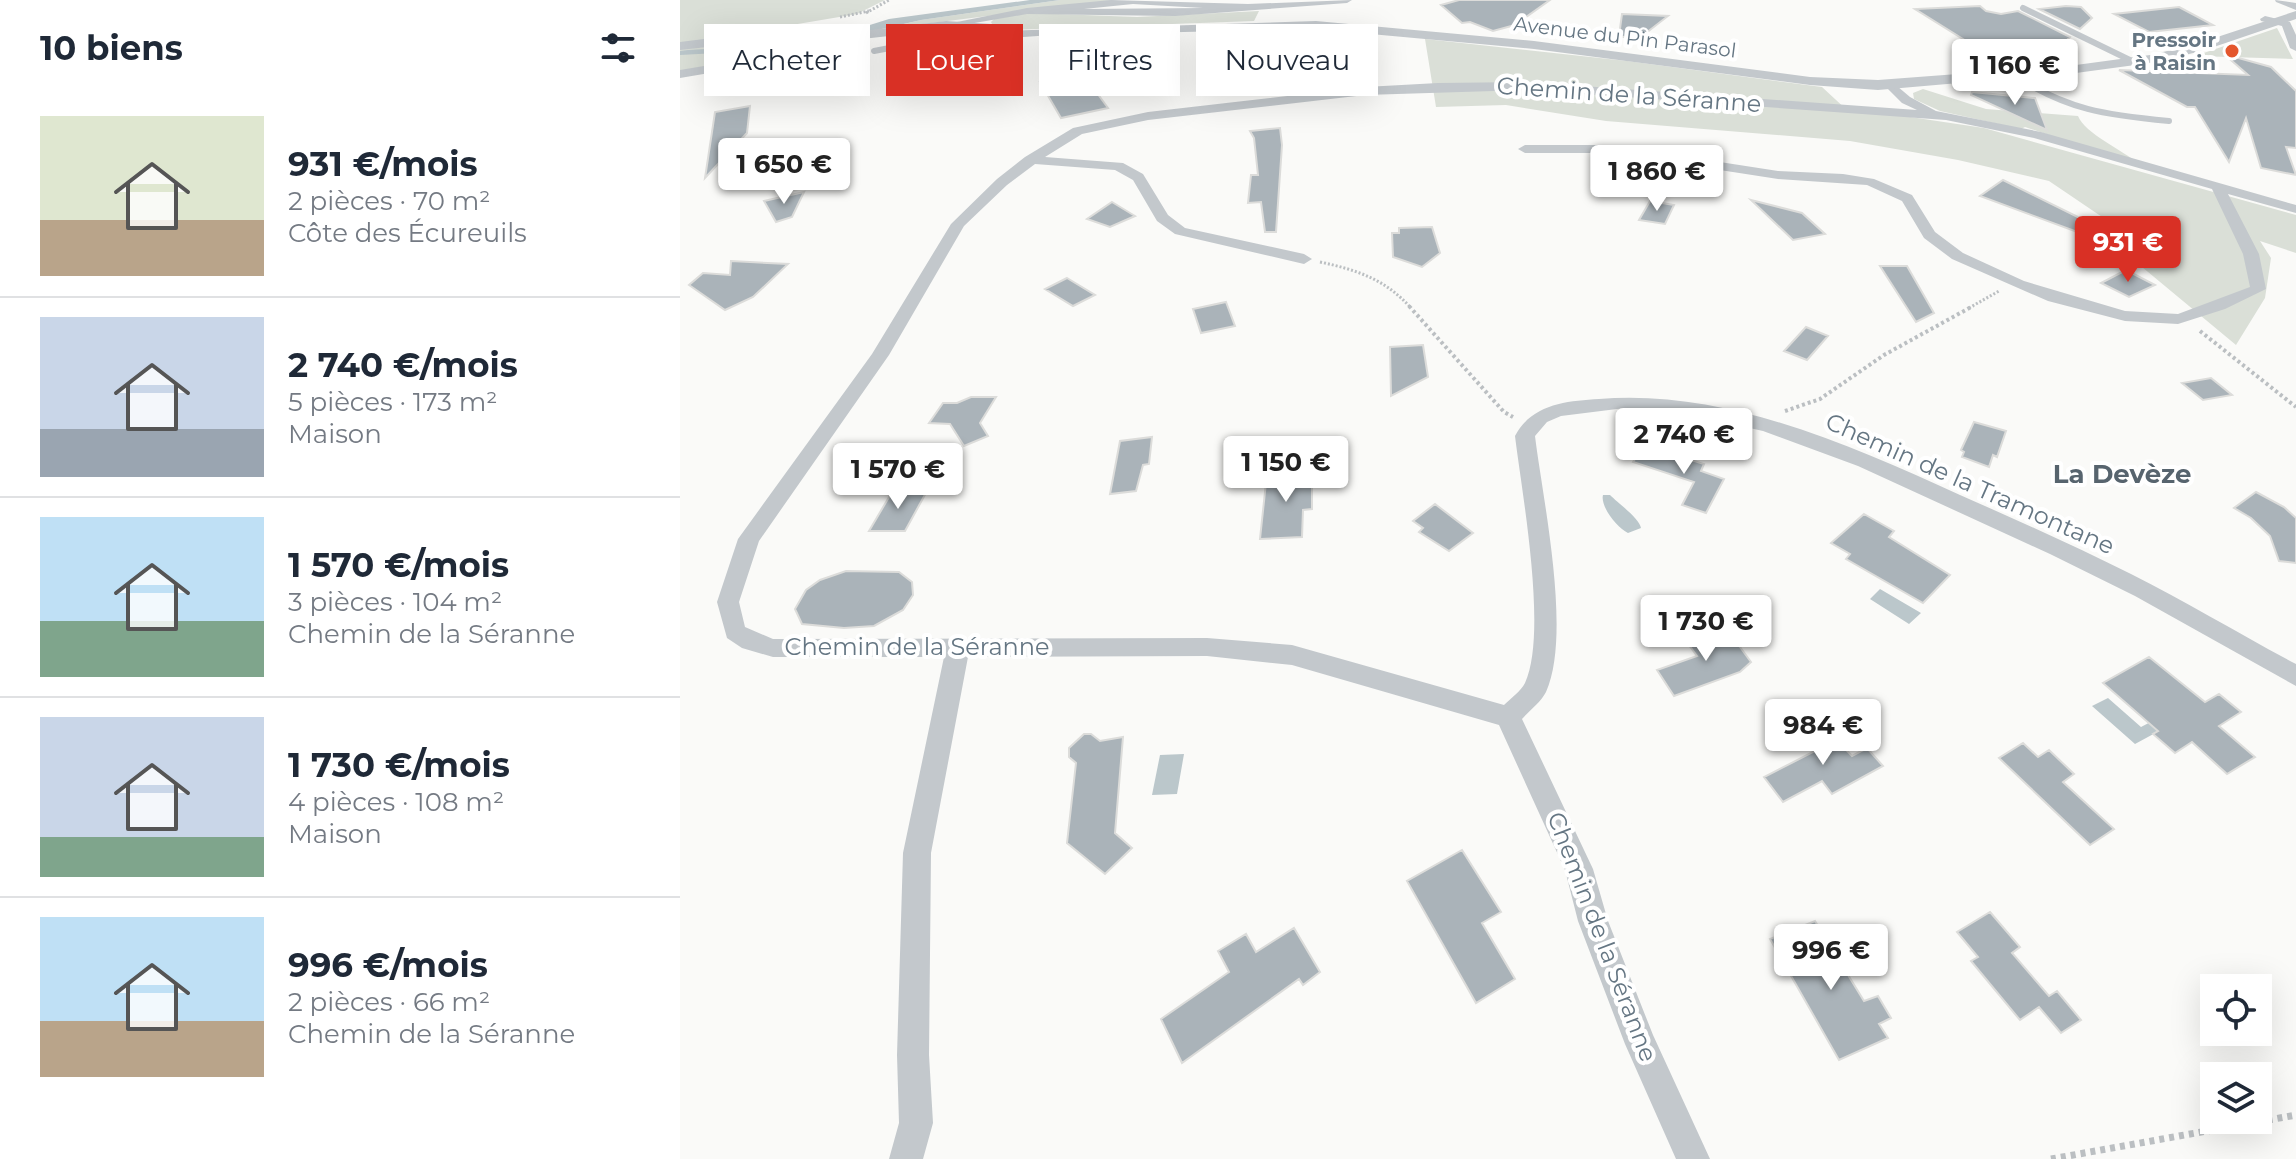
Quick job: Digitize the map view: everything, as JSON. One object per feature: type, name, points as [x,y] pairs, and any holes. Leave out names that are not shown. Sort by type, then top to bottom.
[{"type":"street","points":[[983,22],[1027,11],[1133,1],[1246,7],[1347,0]]},
{"type":"street","points":[[2274,10],[2296,7]]},
{"type":"street","points":[[2274,10],[2290,30],[2296,48]]},
{"type":"street","name":"Avenue du Pin Parasol","points":[[955,24],[983,22],[1024,32],[1316,25],[1592,51],[1842,84],[1891,85],[2134,62],[2176,54],[2217,41],[2274,10],[2296,15]]},
{"type":"street","points":[[680,46],[704,44]]},
{"type":"street","points":[[680,74],[704,69]]},
{"type":"street","points":[[1842,84],[1857,109]]},
{"type":"street","points":[[1891,85],[1911,103],[1946,116],[2036,135],[2296,209]]},
{"type":"street","name":"Chemin de la Séranne","points":[[1693,1159],[1641,1044],[1593,921],[1579,869],[1508,717],[1292,655],[1207,647],[773,648],[750,641],[735,632],[728,602],[749,539],[880,355],[958,224],[1030,160],[1063,139],[1095,126],[1148,116],[1365,91],[1527,86],[1946,116]]},
{"type":"street","points":[[1525,149],[1619,150],[1741,170],[1878,184],[1900,192],[1916,203],[1923,222],[1936,242],[1971,263],[2014,282],[2090,308],[2140,320],[2184,317],[2258,289],[2251,254],[2218,188]]},
{"type":"street","points":[[1030,160],[1118,166],[1138,177],[1162,218],[1180,231],[1304,259]]},
{"type":"street","name":"Chemin de la Tramontane","points":[[1529,426],[1539,417],[1573,407],[1642,402],[1669,404],[1767,427],[1856,456],[2123,580],[2296,676]]},
{"type":"street","points":[[1508,717],[1535,689],[1544,653],[1546,610],[1524,444],[1529,426]]},
{"type":"street","points":[[906,1159],[916,1123],[913,1055],[917,853],[958,648]]},
{"type":"lane","points":[[2023,8],[2134,62]]},
{"type":"lane","points":[[2013,75],[2046,96],[2080,109],[2105,115],[2169,121]]},
{"type":"path","points":[[1266,96],[1268,104]]},
{"type":"path","points":[[1304,259],[1359,270],[1381,281],[1413,309],[1504,412],[1529,426]]},
{"type":"path","points":[[1767,427],[1779,414],[1820,399],[1884,355],[2014,282]]},
{"type":"path","points":[[2184,317],[2296,407]]},
{"type":"path","points":[[2051,1159],[2296,1115]]},
{"type":"shaded area","points":[[680,0],[885,0],[857,14],[798,24],[704,24],[704,40],[680,44]]},
{"type":"shaded area","points":[[1030,0],[1060,0],[886,24],[886,28],[870,32],[870,25],[889,19]]},
{"type":"shaded area","points":[[1060,0],[1118,0],[904,24]]},
{"type":"shaded area","points":[[1259,11],[1254,21],[1039,24],[1039,29],[1023,30],[1023,24],[991,22],[995,18],[1030,13],[1137,17]]},
{"type":"shaded area","points":[[2277,28],[2293,59],[2195,56]]},
{"type":"shaded area","points":[[1425,39],[1627,61],[1822,87],[1849,112],[1897,115],[1984,128],[2296,215],[2296,253],[2260,241],[2271,258],[2265,298],[2236,345],[2142,267],[2163,252],[2111,223],[2049,181],[1958,160],[1850,141],[1606,121],[1506,105],[1436,107]]},
{"type":"shaded area","points":[[704,47],[704,67],[680,71],[680,49]]},
{"type":"shaded area","points":[[704,49],[704,54],[680,55],[680,51]]},
{"type":"shaded area","points":[[1923,89],[1986,109],[2078,116],[2088,129],[2140,165],[2025,127],[2021,129],[1940,111],[1914,99],[1913,93]]},
{"type":"shaded area","points":[[1603,495],[1610,495],[1641,528],[1628,533],[1619,526],[1607,511]]},
{"type":"shaded area","points":[[1880,589],[1921,613],[1909,624],[1870,599]]},
{"type":"shaded area","points":[[2108,698],[2141,727],[2162,716],[2159,731],[2135,744],[2092,706]]},
{"type":"shaded area","points":[[1184,754],[1177,794],[1152,795],[1160,755]]},
{"type":"building","points":[[1459,0],[1550,0],[1515,25],[1493,31],[1470,22],[1462,23],[1441,5]]},
{"type":"building","points":[[1980,6],[1986,11],[2001,14],[2018,11],[2070,37],[2065,42],[2016,47],[2016,57],[1995,59],[1915,9]]},
{"type":"building","points":[[2081,7],[2092,18],[2080,29],[2039,9]]},
{"type":"building","points":[[2179,7],[2213,25],[2149,32],[2114,14]]},
{"type":"building","points":[[1622,14],[1668,16],[1637,40],[1619,36]]},
{"type":"building","points":[[2224,54],[2271,67],[2296,91],[2296,148],[2286,147],[2296,175],[2261,168],[2246,118],[2229,162],[2195,107],[2187,107],[2119,70],[2248,75]]},
{"type":"building","points":[[1972,92],[2035,98],[2047,130],[1971,95]]},
{"type":"building","points":[[1048,96],[1099,96],[1108,108],[1061,118]]},
{"type":"building","points":[[750,106],[747,133],[705,178],[715,112]]},
{"type":"building","points":[[1280,128],[1282,145],[1276,232],[1265,232],[1261,202],[1248,203],[1251,175],[1258,175],[1254,138],[1250,131]]},
{"type":"building","points":[[2003,180],[2086,221],[2080,233],[1980,196]]},
{"type":"building","points":[[804,192],[792,217],[776,222],[764,201]]},
{"type":"building","points":[[1751,200],[1802,213],[1825,234],[1793,240]]},
{"type":"building","points":[[1650,201],[1674,205],[1665,224],[1639,220]]},
{"type":"building","points":[[1112,202],[1135,216],[1110,227],[1087,219]]},
{"type":"building","points":[[1432,227],[1440,253],[1422,267],[1393,257],[1392,233],[1399,233],[1399,228]]},
{"type":"building","points":[[731,261],[788,264],[753,297],[725,310],[689,285],[703,273],[730,275]]},
{"type":"building","points":[[1880,266],[1907,266],[1934,313],[1916,322]]},
{"type":"building","points":[[2126,270],[2155,285],[2129,297],[2101,283]]},
{"type":"building","points":[[1067,278],[1095,295],[1073,306],[1045,289]]},
{"type":"building","points":[[1226,302],[1235,326],[1201,333],[1193,309]]},
{"type":"building","points":[[1806,327],[1828,336],[1807,360],[1784,351]]},
{"type":"building","points":[[1423,345],[1428,377],[1391,396],[1390,347]]},
{"type":"building","points":[[2211,378],[2232,395],[2203,400],[2182,383]]},
{"type":"building","points":[[971,397],[996,397],[980,423],[988,436],[964,446],[950,424],[929,423],[943,403],[957,403]]},
{"type":"building","points":[[1974,422],[2006,431],[1997,457],[1993,455],[1989,467],[1962,457],[1964,452],[1961,450]]},
{"type":"building","points":[[1152,437],[1149,464],[1143,465],[1136,491],[1110,494],[1120,441]]},
{"type":"building","points":[[1644,445],[1704,464],[1701,471],[1724,479],[1706,513],[1682,505],[1694,482],[1633,462]]},
{"type":"building","points":[[1312,469],[1312,509],[1303,510],[1302,537],[1260,539],[1267,473]]},
{"type":"building","points":[[927,491],[905,531],[869,531],[892,492]]},
{"type":"building","points":[[2256,492],[2284,507],[2296,518],[2296,563],[2279,561],[2270,536],[2251,518],[2234,508]]},
{"type":"building","points":[[1435,504],[1473,533],[1449,551],[1419,532],[1423,528],[1413,521]]},
{"type":"building","points":[[1864,514],[1894,531],[1889,537],[1950,575],[1923,603],[1846,559],[1850,554],[1831,543]]},
{"type":"building","points":[[846,571],[899,572],[912,582],[913,595],[903,610],[874,626],[844,628],[802,624],[795,609],[806,590],[820,580]]},
{"type":"building","points":[[1714,631],[1717,636],[1729,632],[1751,662],[1740,672],[1674,696],[1657,670],[1697,656],[1686,641]]},
{"type":"building","points":[[2149,657],[2205,702],[2219,694],[2241,712],[2219,726],[2255,757],[2227,774],[2192,742],[2175,753],[2153,734],[2158,731],[2103,683]]},
{"type":"building","points":[[1822,724],[1852,756],[1867,748],[1883,766],[1832,794],[1822,781],[1783,802],[1764,777],[1817,750],[1803,733]]},
{"type":"building","points":[[1084,734],[1091,734],[1100,741],[1123,737],[1115,833],[1132,848],[1105,874],[1067,843],[1076,763],[1069,757],[1069,748]]},
{"type":"building","points":[[2023,743],[2038,757],[2049,750],[2074,774],[2063,782],[2114,829],[2090,845],[1999,758]]},
{"type":"building","points":[[1462,850],[1501,912],[1482,923],[1515,979],[1476,1003],[1407,881]]},
{"type":"building","points":[[1990,912],[2020,947],[2012,953],[2049,996],[2057,991],[2081,1020],[2061,1033],[2039,1007],[2020,1020],[1971,961],[1978,957],[1957,932]]},
{"type":"building","points":[[1815,921],[1864,1001],[1878,996],[1891,1018],[1879,1024],[1888,1038],[1839,1060],[1770,939]]},
{"type":"building","points":[[1294,928],[1320,972],[1303,985],[1299,979],[1182,1063],[1161,1019],[1229,972],[1218,951],[1246,934],[1256,952]]},
{"type":"place","name":"Pressoir à Raisin","points":[[2232,51]]},
{"type":"district","name":"La Devèze","points":[[2122,474]]}]
